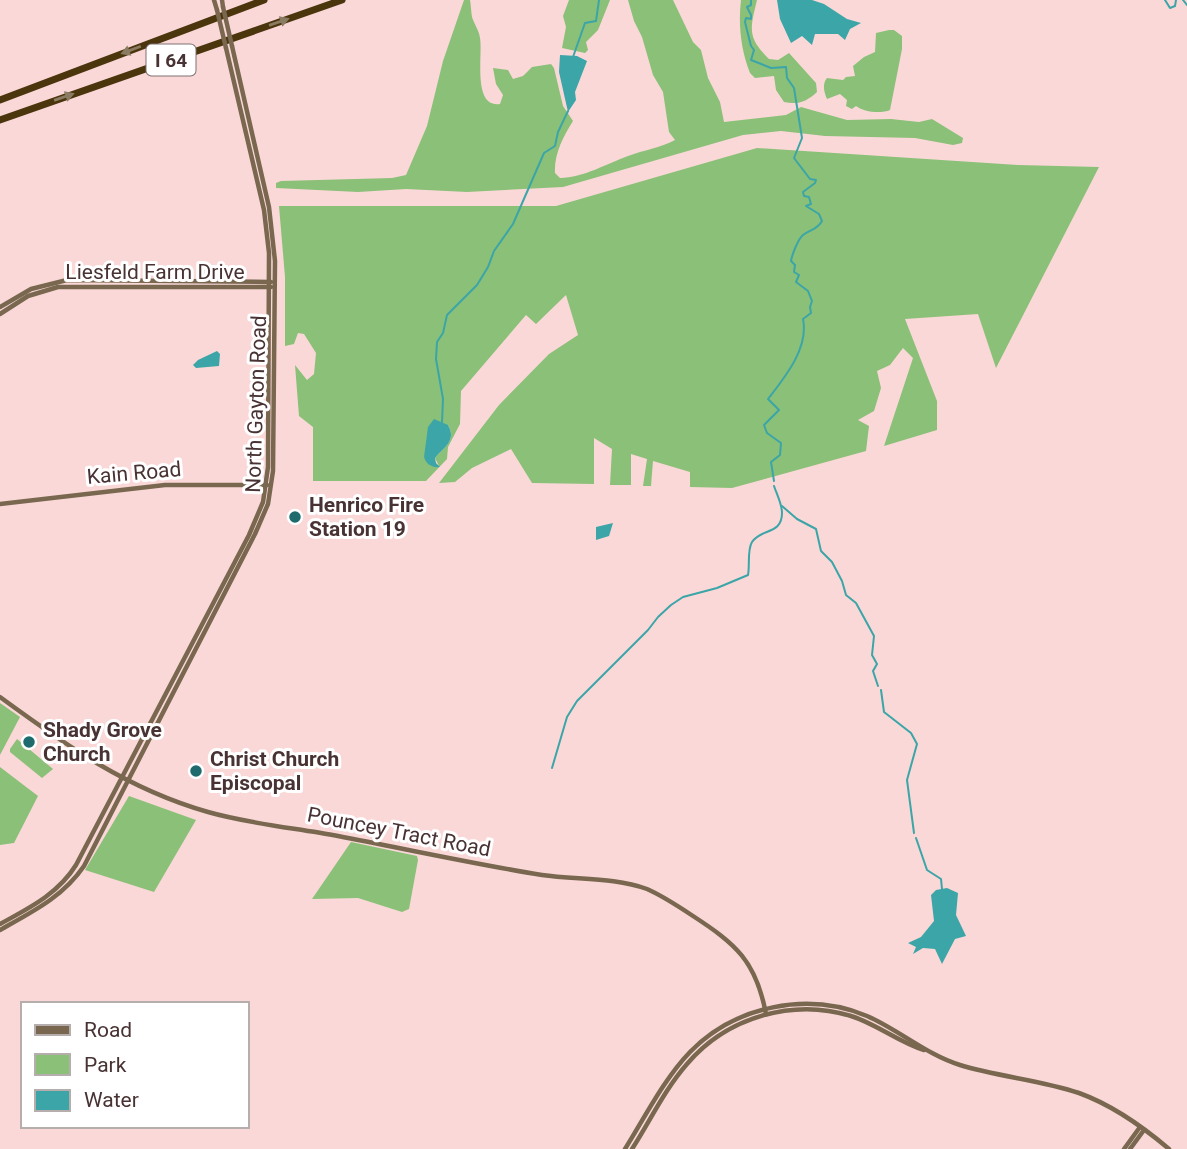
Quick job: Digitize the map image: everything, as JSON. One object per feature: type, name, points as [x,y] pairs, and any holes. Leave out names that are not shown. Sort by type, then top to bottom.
[{"type":"highway","name":"I 64","points":[[0,100],[264,0]]},
{"type":"highway","name":"I 64","points":[[0,120],[342,0]]},
{"type":"main road","name":"North Gayton Road","points":[[0,930],[45,905],[74,879],[87,861],[268,504],[271,217],[229,47],[214,0]]},
{"type":"main road","name":"North Gayton Road","points":[[222,0],[229,47]]},
{"type":"main road","name":"Liesfeld Farm Drive","points":[[0,307],[31,289],[67,281],[272,284]]},
{"type":"main road","name":"Liesfeld Farm Drive","points":[[0,314],[28,296],[58,287],[272,284]]},
{"type":"main road","name":"Kain Road","points":[[0,504],[165,485],[269,485]]},
{"type":"main road","name":"North Gayton Road","points":[[0,924],[46,897],[67,878],[79,860],[253,526],[269,485]]},
{"type":"main road","name":"Pouncey Tract Road","points":[[0,697],[70,748],[128,782],[186,806],[235,819],[529,872],[618,882],[648,890],[675,904],[733,944],[753,973],[765,1012]]},
{"type":"main road","points":[[625,1149],[675,1070],[689,1053],[722,1027],[740,1017],[807,1009],[840,1013],[875,1026],[910,1046],[932,1052],[963,1066],[1080,1094],[1111,1107],[1169,1149]]},
{"type":"main road","points":[[632,1149],[677,1077],[695,1055],[728,1030],[765,1012]]},
{"type":"main road","points":[[1124,1149],[1142,1128]]},
{"type":"main road","points":[[1130,1149],[1142,1128]]},
{"type":"green space","points":[[464,0],[470,0],[481,46],[482,89],[485,98],[491,103],[500,104],[503,95],[496,84],[493,68],[508,70],[513,79],[523,76],[532,67],[551,64],[554,68],[563,106],[573,121],[556,159],[555,173],[560,178],[586,173],[675,140],[669,132],[663,92],[653,75],[628,0],[673,0],[693,42],[701,50],[708,78],[720,102],[724,122],[786,115],[801,107],[847,120],[891,119],[919,122],[932,119],[963,138],[962,143],[953,145],[915,138],[825,136],[781,131],[743,135],[563,187],[467,192],[406,189],[358,192],[276,188],[276,183],[281,181],[392,178],[406,175],[427,126],[443,61]]},
{"type":"green space","points":[[569,0],[610,0],[598,30],[586,42],[588,50],[585,53],[562,48],[566,27],[563,16]]},
{"type":"green space","points":[[741,0],[757,0],[752,32],[757,45],[769,59],[778,60],[789,53],[816,83],[817,92],[802,102],[784,102],[776,90],[774,76],[755,78],[750,73],[741,37]]},
{"type":"green space","points":[[889,30],[902,36],[890,110],[872,112],[856,106],[852,109],[846,106],[847,100],[840,94],[827,99],[824,83],[827,78],[843,80],[855,76],[853,66],[875,52],[876,33]]},
{"type":"green space","points":[[757,148],[1018,165],[1099,167],[996,368],[978,314],[905,319],[937,401],[937,430],[884,446],[913,358],[903,348],[890,365],[877,371],[881,388],[874,411],[858,420],[869,426],[866,451],[732,488],[690,487],[690,472],[653,461],[651,486],[643,486],[647,459],[631,454],[631,485],[610,485],[612,449],[594,438],[594,484],[532,483],[511,449],[472,468],[455,482],[439,483],[499,405],[549,354],[578,335],[566,295],[536,324],[526,315],[461,391],[460,424],[448,447],[447,459],[426,481],[313,481],[313,427],[299,416],[295,365],[307,380],[314,374],[316,353],[304,334],[298,333],[294,344],[285,346],[285,277],[279,206],[556,206]],"holes":[[[448,425],[450,440],[435,458],[439,466],[424,457]]]},
{"type":"green space","points":[[0,703],[20,717],[0,755]]},
{"type":"green space","points":[[17,739],[53,769],[42,778],[10,752]]},
{"type":"green space","points":[[0,767],[38,796],[14,843],[0,845]]},
{"type":"green space","points":[[129,796],[196,820],[154,892],[85,870]]},
{"type":"green space","points":[[351,842],[417,856],[409,909],[402,912],[358,898],[312,899]]},
{"type":"water","points":[[777,0],[812,0],[824,4],[847,19],[861,23],[850,29],[845,40],[838,34],[815,34],[812,45],[802,36],[791,43],[780,19]]},
{"type":"water","points":[[560,55],[577,56],[587,61],[575,92],[576,100],[568,112],[559,72]]},
{"type":"water","points":[[217,351],[220,354],[219,366],[196,368],[193,365],[198,360]]},
{"type":"water","points":[[434,419],[448,425],[451,435],[448,443],[435,458],[440,467],[430,465],[424,457],[428,427]]},
{"type":"water","points":[[613,523],[609,536],[596,540],[596,527]]},
{"type":"water","points":[[947,888],[958,893],[956,915],[966,936],[955,939],[942,964],[935,949],[923,948],[913,954],[916,947],[908,943],[921,937],[934,921],[931,895],[936,890]]},
{"type":"waterway","points":[[573,57],[585,23],[596,21],[599,0]]},
{"type":"waterway","points":[[751,0],[751,5],[747,7],[751,19],[746,18],[745,22],[754,50],[751,60],[771,68],[786,67],[787,78],[794,88],[802,138],[794,158],[810,179],[816,180],[803,192],[804,196],[809,197],[811,204],[806,206],[819,214],[822,221],[801,237],[791,261],[795,265],[794,272],[799,275],[796,282],[808,291],[812,301],[811,313],[803,319],[804,330],[799,351],[788,372],[768,399],[779,410],[764,425],[767,433],[781,443],[780,455],[771,462],[774,481]]},
{"type":"waterway","points":[[1165,0],[1170,8],[1175,6],[1176,0]]},
{"type":"waterway","points":[[1183,0],[1187,5]]},
{"type":"waterway","points":[[442,422],[443,399],[436,359],[437,342],[443,333],[447,315],[477,285],[488,267],[494,251],[513,224],[544,153],[555,146],[568,111]]},
{"type":"waterway","points":[[552,768],[567,717],[577,701],[658,617],[683,597],[717,588],[748,575],[752,542],[779,525],[781,520],[781,506],[774,486]]},
{"type":"waterway","points":[[782,506],[797,519],[816,529],[821,551],[832,562],[846,595],[856,603],[874,636],[872,655],[877,664],[873,671],[878,686]]},
{"type":"waterway","points":[[881,690],[884,712],[911,733],[917,744],[907,780],[914,833]]},
{"type":"waterway","points":[[916,838],[927,870],[941,879],[942,889]]},
{"type":"place","name":"Henrico Fire Station 19","points":[[295,517]]},
{"type":"place","name":"Shady Grove Church","points":[[29,742]]},
{"type":"place","name":"Christ Church Episcopal","points":[[196,771]]}]
